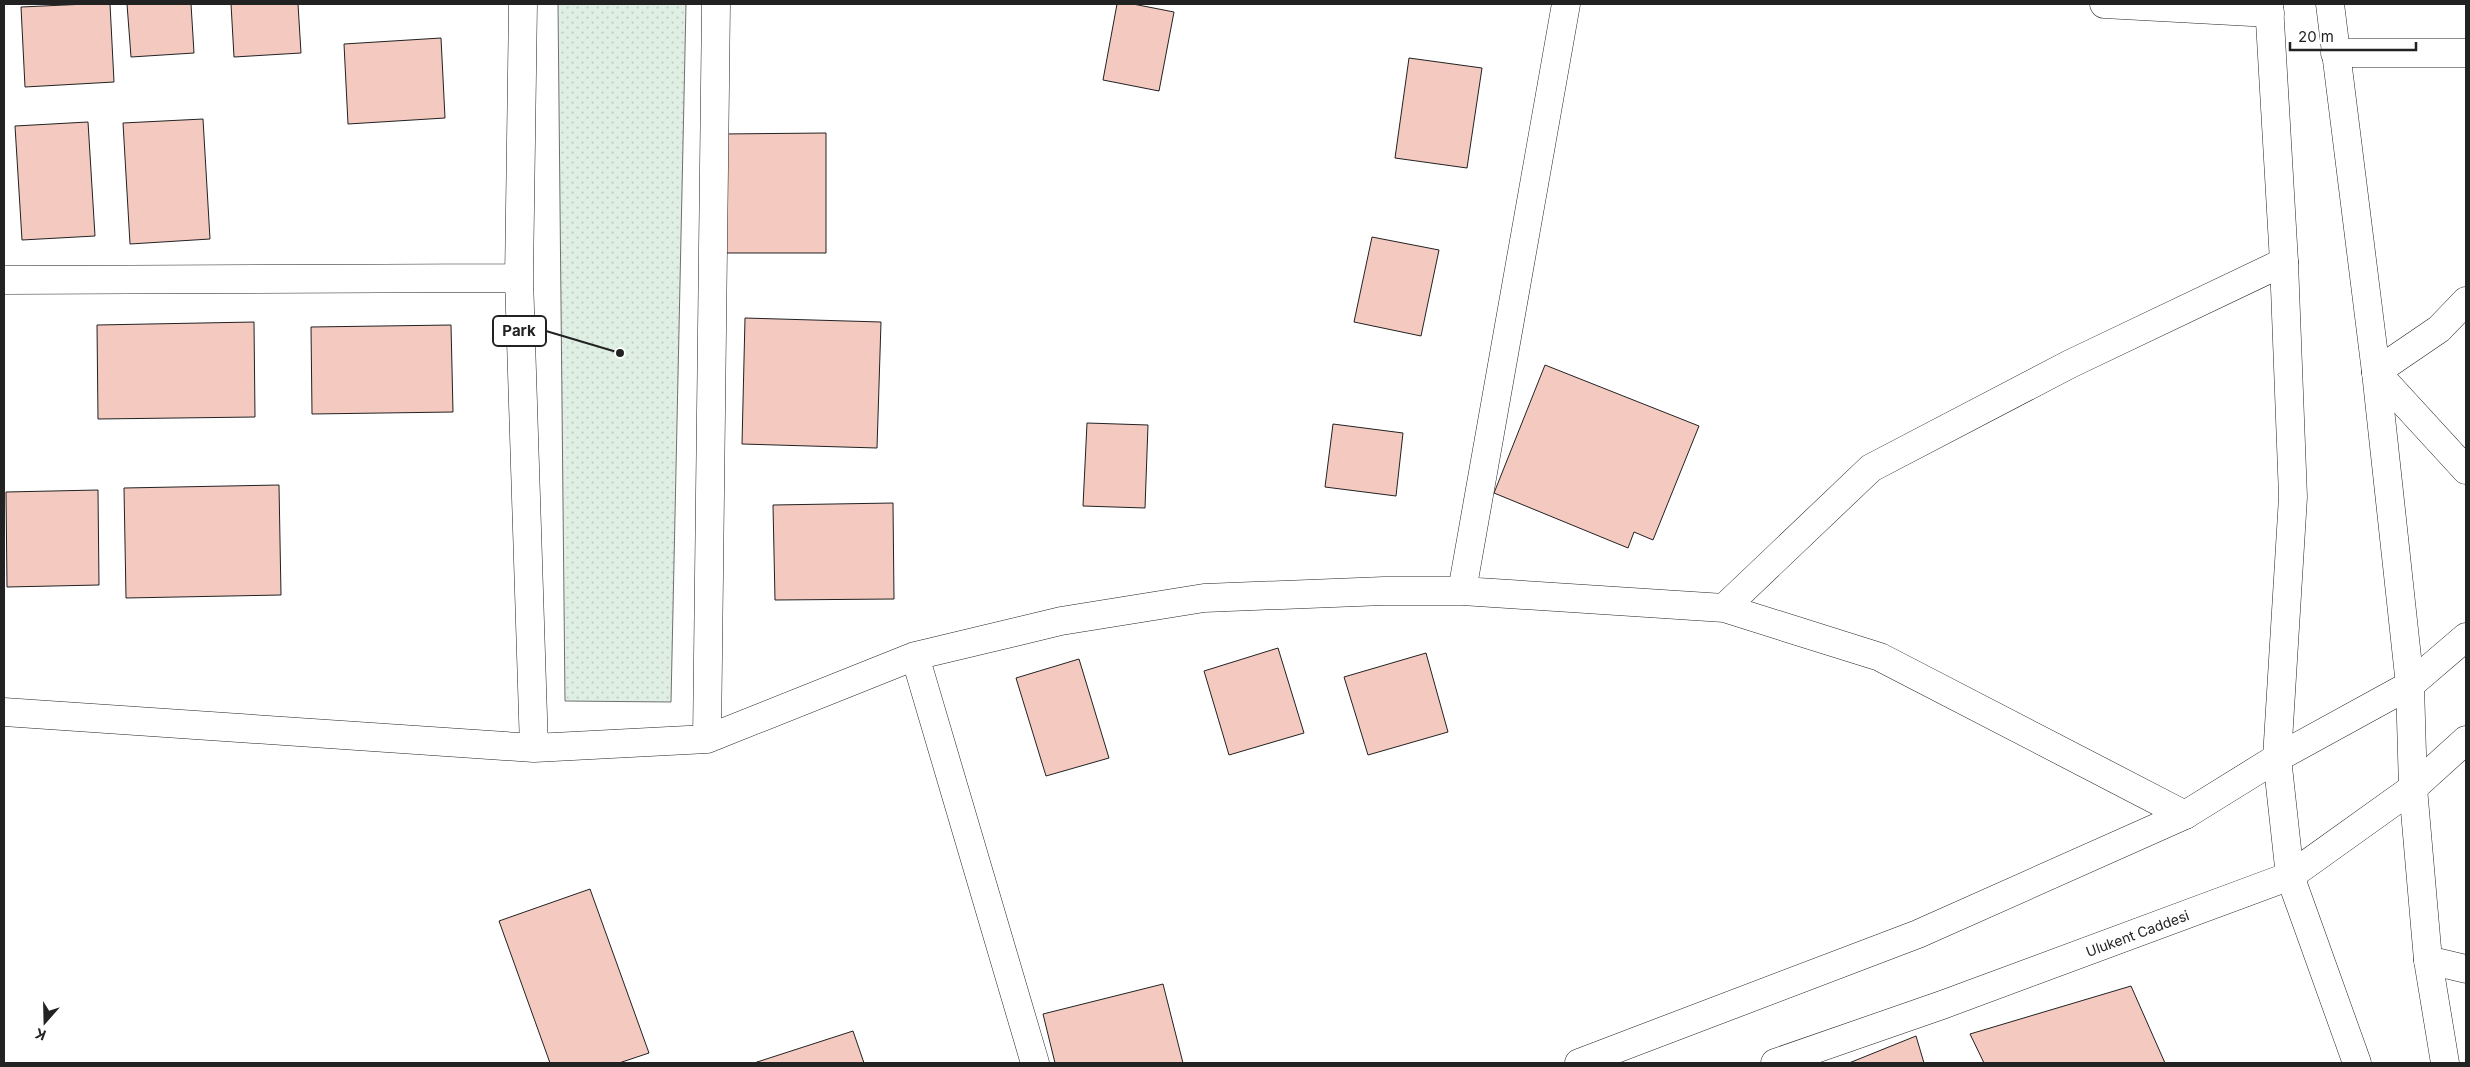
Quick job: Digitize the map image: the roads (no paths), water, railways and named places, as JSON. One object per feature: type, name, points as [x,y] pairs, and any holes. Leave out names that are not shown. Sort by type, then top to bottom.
[{"type":"street","points":[[523,4],[519,278],[534,748]]},
{"type":"street","points":[[707,739],[716,4]]},
{"type":"street","points":[[1462,591],[1566,4]]},
{"type":"street","points":[[2104,4],[2269,8],[2284,262],[2293,497],[2277,758],[2290,876],[2357,1063]]},
{"type":"street","points":[[2330,4],[2376,372],[2410,685],[2413,788],[2428,960],[2445,1063]]},
{"type":"street","points":[[2336,53],[2466,52]]},
{"type":"street","points":[[1724,608],[1871,468],[2070,364],[2284,262]]},
{"type":"street","points":[[4,280],[519,278]]},
{"type":"street","points":[[2376,372],[2439,329],[2466,301]]},
{"type":"street","points":[[2376,372],[2466,470]]},
{"type":"street","points":[[4,712],[534,748],[707,739],[915,656],[1061,621],[1204,598],[1384,591],[1462,591],[1724,608],[1880,657],[2185,814]]},
{"type":"street","points":[[1579,1063],[1918,934],[2185,814],[2277,758],[2410,685],[2466,637]]},
{"type":"street","points":[[915,656],[1035,1063]]},
{"type":"street","name":"Ulukent Caddesi","points":[[1775,1063],[1942,1005],[2290,876],[2413,788],[2466,742]]},
{"type":"street","points":[[2428,960],[2466,969]]},
{"type":"place","name":"Park","points":[[620,353]]}]
